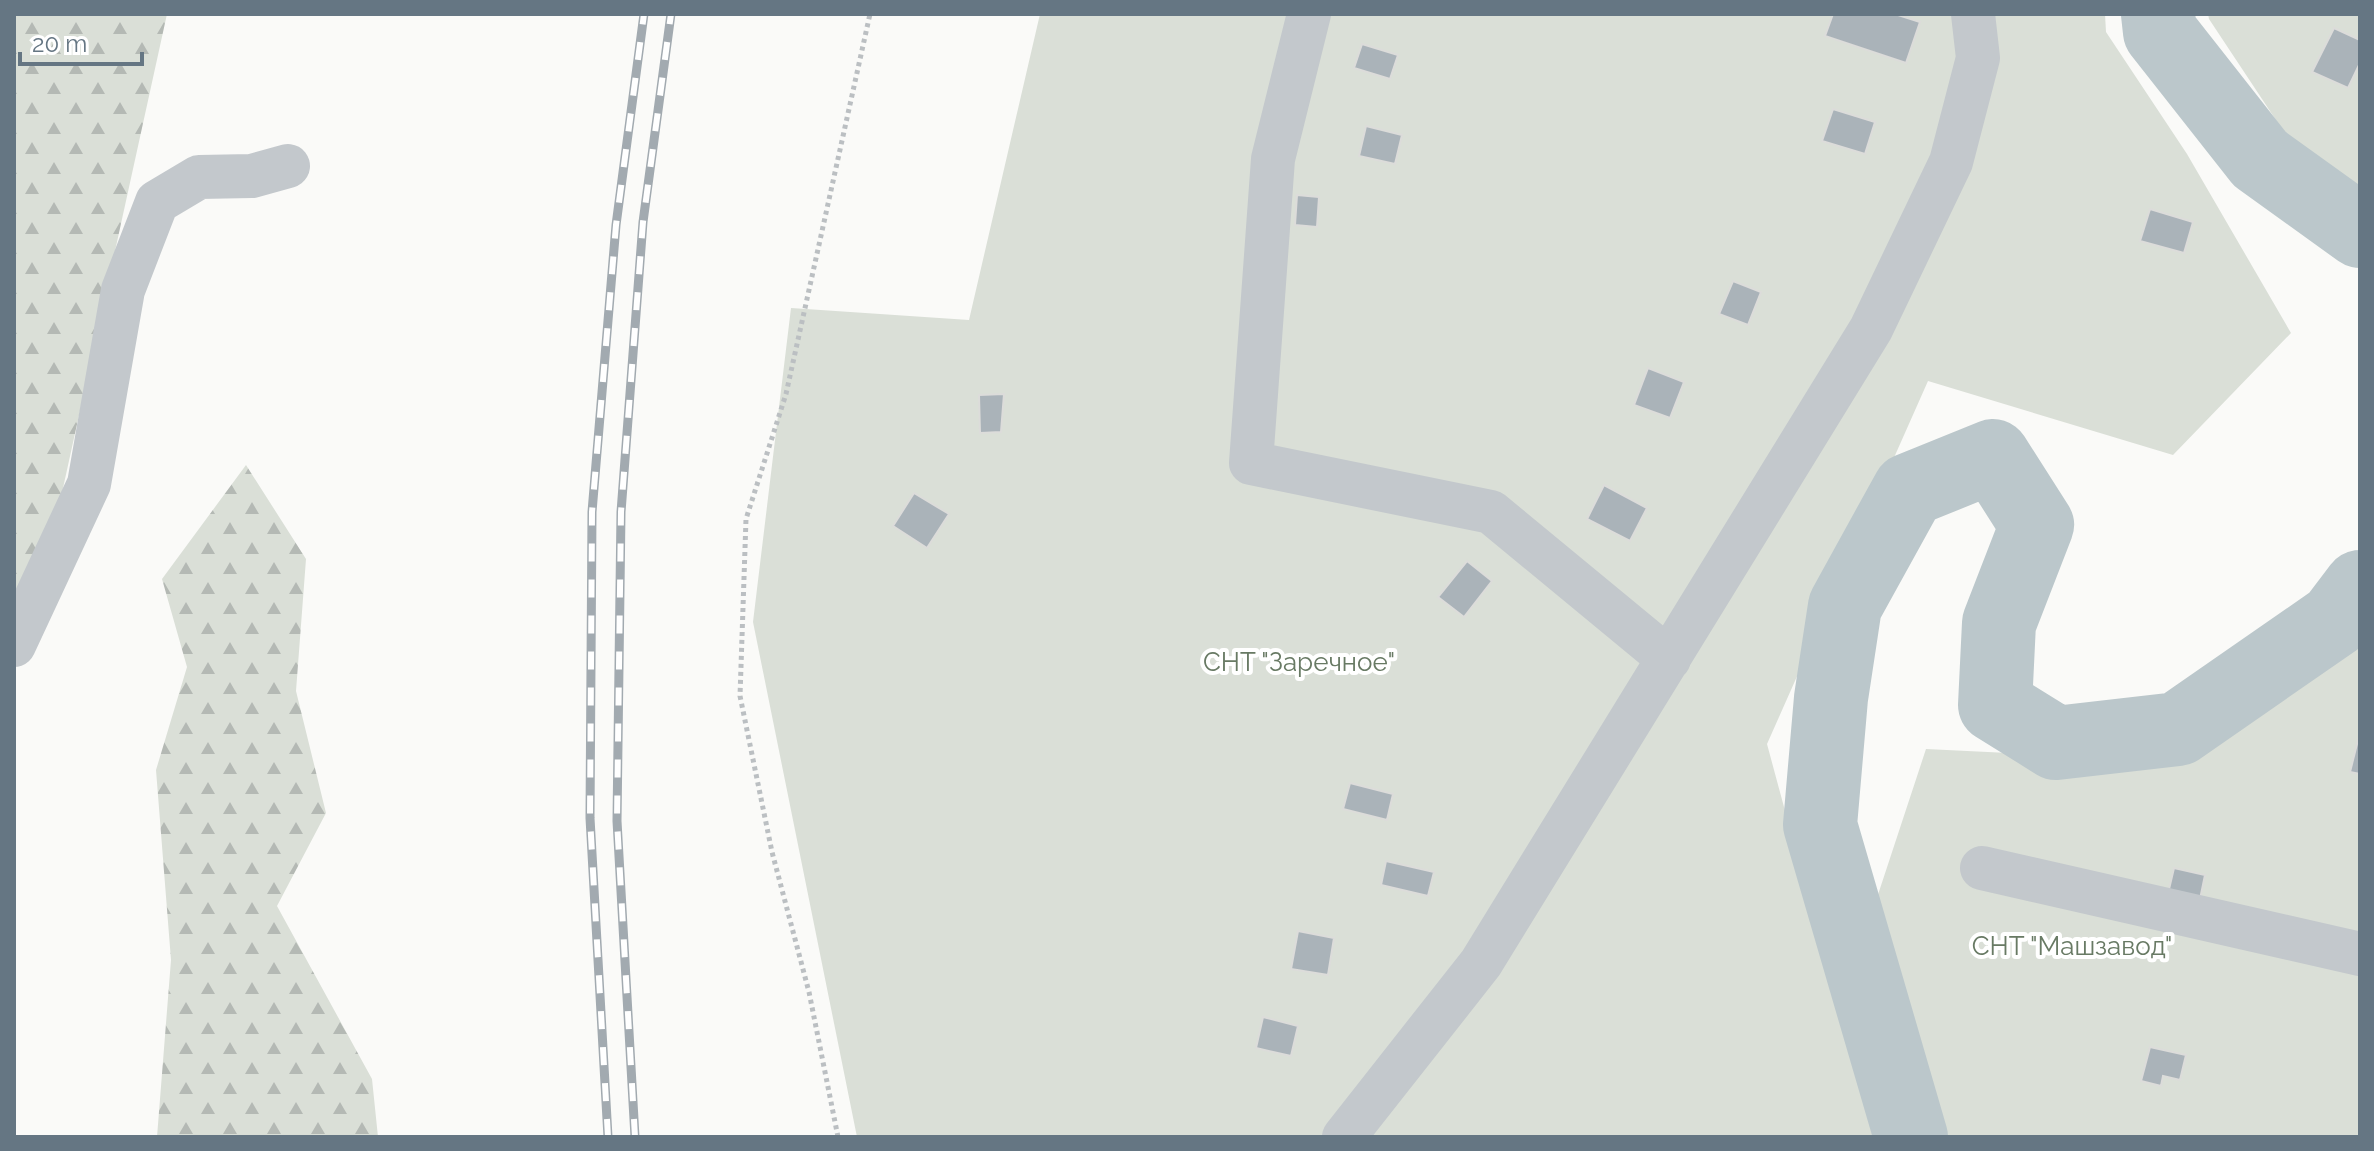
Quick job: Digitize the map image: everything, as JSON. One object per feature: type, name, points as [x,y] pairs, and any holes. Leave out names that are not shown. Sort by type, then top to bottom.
[{"type":"lane","points":[[1309,14],[1273,159],[1251,463],[1491,512],[1669,659]]},
{"type":"lane","points":[[1344,1137],[1481,963],[1871,329],[1951,162],[1978,58],[1973,14]]},
{"type":"lane","points":[[14,645],[89,484],[123,290],[157,202],[199,177],[252,176],[288,166]]},
{"type":"lane","points":[[1982,868],[2360,954]]},
{"type":"path","points":[[838,1137],[809,992],[772,852],[740,696],[746,519],[786,394],[870,14]]},
{"type":"green space","points":[[14,14],[167,14],[40,593],[14,617]]},
{"type":"green space","name":"СНТ \"Заречное\"","points":[[1040,14],[2105,14],[2106,32],[2187,154],[2291,333],[2173,455],[1928,381],[1767,744],[1873,1137],[857,1137],[753,622],[791,308],[969,320]]},
{"type":"green space","points":[[2208,14],[2360,14],[2360,247],[2209,19]]},
{"type":"green space","points":[[246,465],[306,559],[296,691],[326,813],[277,906],[372,1079],[378,1137],[157,1137],[171,960],[156,770],[187,667],[162,579]]},
{"type":"green space","name":"СНТ \"Машзавод\"","points":[[2360,614],[2360,1137],[1930,1137],[1867,928],[1926,749],[2177,761]]},
{"type":"building","points":[[1833,14],[1895,14],[1920,22],[1906,63],[1825,36]]},
{"type":"building","points":[[2334,28],[2360,40],[2360,63],[2348,88],[2312,72]]},
{"type":"building","points":[[1362,44],[1398,55],[1390,79],[1354,68]]},
{"type":"building","points":[[1833,109],[1875,122],[1865,154],[1822,141]]},
{"type":"building","points":[[1366,126],[1402,135],[1395,164],[1359,156]]},
{"type":"building","points":[[1297,195],[1319,197],[1317,227],[1295,225]]},
{"type":"building","points":[[2150,209],[2193,222],[2184,253],[2140,241]]},
{"type":"building","points":[[1733,281],[1761,292],[1748,325],[1719,314]]},
{"type":"building","points":[[1648,368],[1684,382],[1670,418],[1634,405]]},
{"type":"building","points":[[1004,394],[1001,432],[980,433],[979,395]]},
{"type":"building","points":[[1604,485],[1647,508],[1630,541],[1587,519]]},
{"type":"building","points":[[914,493],[949,514],[927,548],[893,526]]},
{"type":"building","points":[[1467,561],[1492,581],[1464,617],[1438,597]]},
{"type":"building","points":[[2360,741],[2360,774],[2350,772]]},
{"type":"building","points":[[1350,783],[1393,794],[1387,820],[1343,809]]},
{"type":"building","points":[[1386,861],[1434,872],[1428,896],[1381,885]]},
{"type":"building","points":[[2174,868],[2205,875],[2198,909],[2166,902]]},
{"type":"building","points":[[1298,931],[1334,938],[1328,975],[1291,969]]},
{"type":"building","points":[[1263,1017],[1298,1026],[1291,1056],[1256,1048]]},
{"type":"building","points":[[2150,1047],[2186,1055],[2180,1080],[2163,1076],[2161,1086],[2141,1081]]},
{"type":"waterway","points":[[2158,14],[2160,32],[2260,159],[2360,231]]},
{"type":"waterway","points":[[1911,1137],[1820,825],[1831,698],[1845,606],[1909,490],[1993,456],[2037,525],[1999,623],[1995,705],[2056,743],[2178,729],[2335,620],[2360,587]]},
{"type":"railway","points":[[608,1137],[590,818],[592,512],[616,225],[644,14]]},
{"type":"railway","points":[[635,1137],[617,821],[621,512],[643,222],[671,14]]}]
